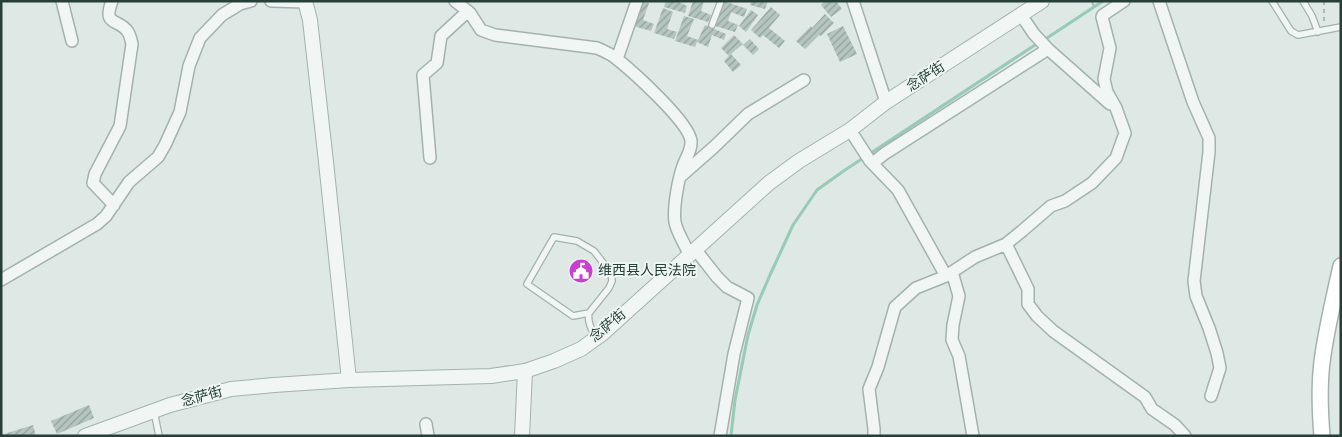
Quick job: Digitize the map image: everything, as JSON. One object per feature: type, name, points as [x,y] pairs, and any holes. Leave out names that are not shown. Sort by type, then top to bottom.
[{"type":"main road","points":[[1322,436],[1320,390],[1322,363],[1332,304],[1341,266]]},
{"type":"street","points":[[62,1],[72,41]]},
{"type":"street","points":[[112,1],[108,13],[110,19],[123,26],[129,32],[132,44],[120,126],[92,183],[114,205]]},
{"type":"street","points":[[1,280],[97,224],[106,216],[129,182],[158,157],[165,145],[180,112],[188,66],[200,38],[222,15],[240,4],[251,1]]},
{"type":"street","points":[[270,1],[306,2],[310,20],[349,380]]},
{"type":"street","points":[[454,1],[468,11],[481,30],[495,35],[597,48],[617,59],[657,95],[688,132],[691,142],[689,154],[683,165],[676,199],[675,224],[692,252],[727,286],[748,298],[734,354],[720,436]]},
{"type":"street","points":[[617,59],[637,1]]},
{"type":"street","points":[[853,1],[886,102]]},
{"type":"street","name":"念萨街","points":[[85,436],[104,432],[154,411],[231,389],[349,380],[491,376],[525,371],[581,349],[602,334],[769,183],[799,161],[850,130],[886,102],[1042,1]]},
{"type":"street","points":[[874,436],[869,389],[878,366],[895,307],[916,288],[949,274],[975,257],[1006,244],[1051,206],[1065,201],[1092,183],[1116,158],[1125,133],[1116,108],[1107,92],[1104,79],[1110,48],[1102,18],[1103,15],[1124,1]]},
{"type":"street","points":[[1159,1],[1193,102],[1208,138],[1209,152],[1194,281],[1196,296],[1209,328],[1220,368],[1211,396]]},
{"type":"street","points":[[430,158],[423,74],[438,63],[441,36],[468,11]]},
{"type":"street","points":[[1021,15],[1046,47],[1116,108]]},
{"type":"street","points":[[869,158],[884,154],[1046,47]]},
{"type":"street","points":[[681,176],[748,114],[804,80]]},
{"type":"street","points":[[850,130],[869,158],[898,190],[949,274],[959,296],[952,340],[959,356],[973,436]]},
{"type":"street","points":[[1006,244],[1028,289],[1028,304],[1037,316],[1053,331],[1145,397],[1152,409],[1185,436]]},
{"type":"street","points":[[522,436],[525,371]]},
{"type":"street","points":[[426,424],[428,436]]},
{"type":"lane","points":[[712,25],[720,1]]},
{"type":"lane","points":[[1272,1],[1291,31],[1298,35],[1341,27]]},
{"type":"lane","points":[[1303,1],[1321,31]]},
{"type":"lane","points":[[589,313],[573,316],[527,284],[554,237],[577,241],[594,251],[611,273],[612,281],[609,288],[589,313],[588,318],[596,338]]},
{"type":"lane","points":[[154,411],[159,436]]},
{"type":"path","points":[[1321,31],[1324,1]]},
{"type":"building","points":[[639,1],[649,3],[643,20],[654,24],[651,31],[630,25]]},
{"type":"building","points":[[666,1],[677,1],[687,6],[685,13],[664,7]]},
{"type":"building","points":[[693,1],[704,1],[701,11],[711,15],[708,22],[688,16]]},
{"type":"building","points":[[724,1],[747,9],[744,17],[731,12],[728,21],[738,25],[735,32],[715,26]]},
{"type":"building","points":[[751,1],[768,1],[765,9],[750,5]]},
{"type":"building","points":[[825,1],[836,1],[842,9],[831,17],[821,5]]},
{"type":"building","points":[[771,7],[780,15],[769,28],[785,41],[779,48],[763,35],[760,38],[751,30]]},
{"type":"building","points":[[663,8],[673,12],[667,29],[677,32],[674,39],[654,33]]},
{"type":"building","points":[[751,10],[758,15],[746,32],[739,26]]},
{"type":"building","points":[[825,14],[834,23],[805,49],[796,41]]},
{"type":"building","points":[[684,16],[694,19],[687,36],[698,40],[705,25],[726,34],[724,40],[712,35],[708,47],[697,42],[695,47],[675,41]]},
{"type":"building","points":[[843,26],[857,54],[840,62],[827,34]]},
{"type":"building","points":[[734,35],[743,44],[731,54],[741,65],[733,72],[724,61],[729,56],[721,48]]},
{"type":"building","points":[[750,39],[759,49],[753,55],[743,45]]},
{"type":"building","points":[[89,405],[94,418],[57,434],[51,421]]},
{"type":"building","points":[[33,425],[36,436],[1,436],[1,435]]},
{"type":"waterway","points":[[1044,40],[1103,1]]},
{"type":"waterway","points":[[731,436],[735,400],[748,335],[757,305],[793,225],[817,190],[1038,43]]},
{"type":"place","name":"维西县人民法院","points":[[581,271]]}]
